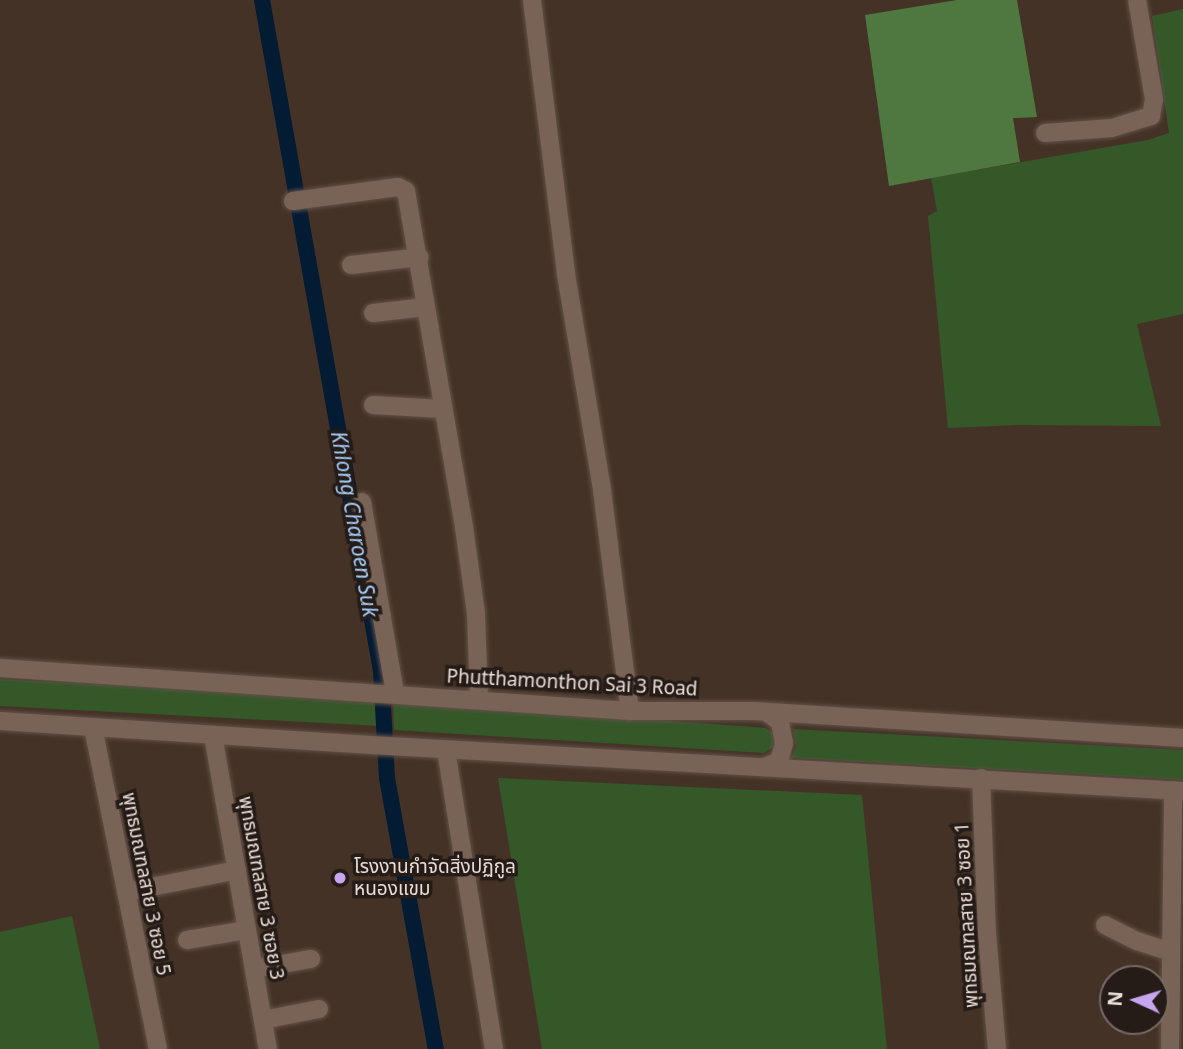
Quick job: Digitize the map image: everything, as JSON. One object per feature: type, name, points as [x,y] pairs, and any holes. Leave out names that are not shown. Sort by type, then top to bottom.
[{"type":"street","points":[[532,0],[566,274],[602,490],[630,711]]},
{"type":"street","points":[[1045,133],[1112,128],[1151,116],[1154,99],[1137,0]]},
{"type":"street","points":[[300,200],[403,187],[420,257],[442,409],[464,527],[476,614],[479,700]]},
{"type":"street","points":[[351,265],[420,257]]},
{"type":"street","points":[[373,313],[426,307]]},
{"type":"street","points":[[373,405],[442,409]]},
{"type":"street","points":[[362,502],[386,692]]},
{"type":"street","name":"Phutthamonthon Sai 3 Road","points":[[0,668],[386,692],[630,711],[766,712],[1183,738]]},
{"type":"street","points":[[764,767],[779,761],[784,743],[780,722],[766,712]]},
{"type":"street","points":[[0,721],[446,750],[1178,791],[1169,965]]},
{"type":"street","name":"พุทธมณฑลสาย 3 ซอย 5","points":[[93,727],[158,1049]]},
{"type":"street","name":"พุทธมณฑลสาย 3 ซอย 3","points":[[213,735],[268,1049]]},
{"type":"street","points":[[446,750],[494,1049]]},
{"type":"street","name":"พุทธมณฑลสาย 3 ซอย 1","points":[[981,778],[987,933],[997,1049]]},
{"type":"street","points":[[126,891],[237,870]]},
{"type":"street","points":[[1105,925],[1137,940],[1171,951]]},
{"type":"street","points":[[187,940],[247,930]]},
{"type":"street","points":[[254,969],[312,959]]},
{"type":"street","points":[[263,1020],[320,1009]]},
{"type":"green space","points":[[957,0],[1017,0],[1037,117],[1013,118],[1020,162],[889,186],[865,15]]},
{"type":"green space","points":[[1183,9],[1183,314],[1137,324],[1161,426],[1018,425],[948,428],[928,216],[937,211],[931,178],[1148,140],[1169,133],[1152,16]]},
{"type":"green space","points":[[0,679],[377,699],[376,726],[0,706]]},
{"type":"green space","points":[[393,701],[766,728],[775,734],[776,745],[764,753],[394,730]]},
{"type":"green space","points":[[793,729],[1183,750],[1183,780],[791,758],[796,747]]},
{"type":"green space","points":[[498,778],[862,795],[887,1049],[542,1049]]},
{"type":"green space","points":[[72,916],[100,1049],[0,1049],[0,932]]},
{"type":"waterway","name":"Khlong Charoen Suk","points":[[262,0],[381,671],[387,778],[436,1049]]},
{"type":"place","name":"โรงงานกำจัดสิ่งปฏิกูล หนองแขม","points":[[340,878]]}]
